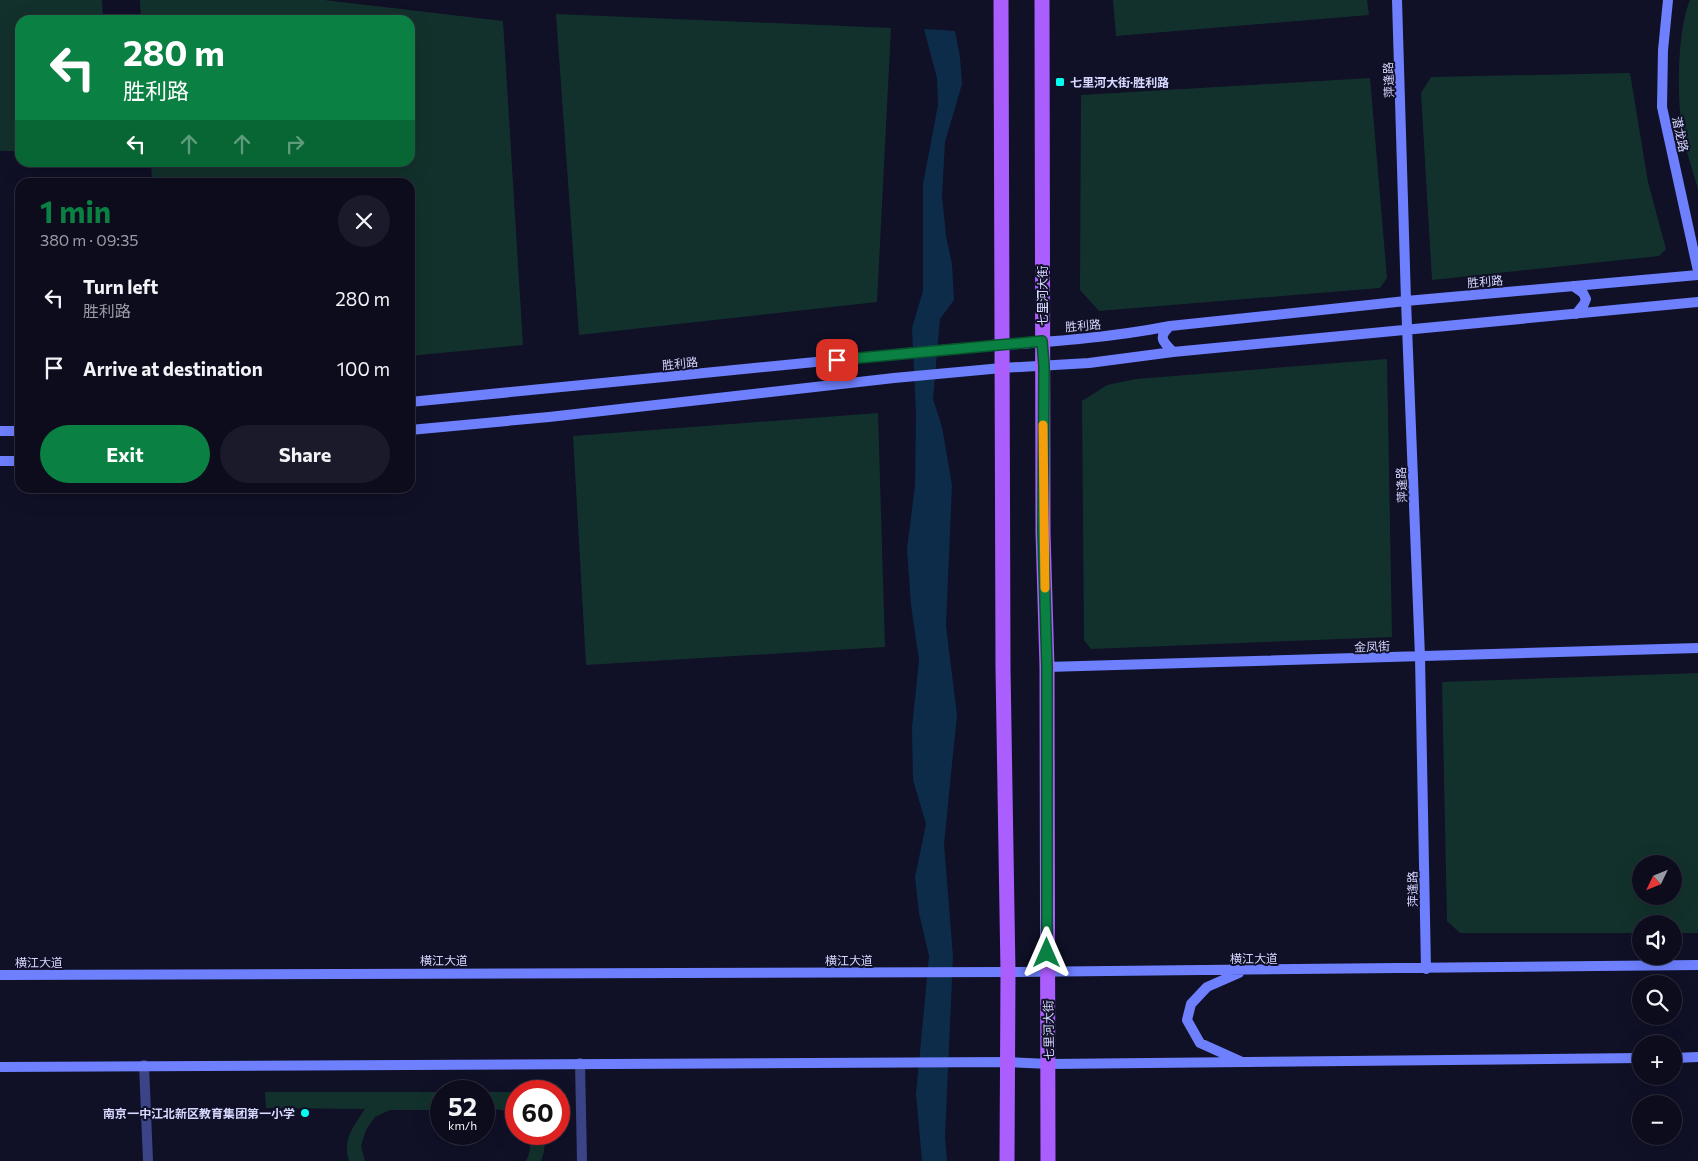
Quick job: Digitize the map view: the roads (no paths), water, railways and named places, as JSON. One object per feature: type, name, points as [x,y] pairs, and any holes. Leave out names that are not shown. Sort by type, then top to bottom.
[{"type":"main road","points":[[1000,0],[1003,668],[1008,972],[1007,1161]]},
{"type":"main road","name":"七里河大街","points":[[1042,0],[1042,341],[1044,366],[1043,532],[1047,667],[1048,1161]]},
{"type":"street","name":"萍逢路","points":[[1398,0],[1406,301],[1420,657],[1426,969]]},
{"type":"street","name":"潜龙路","points":[[1668,0],[1663,50],[1662,107],[1698,270]]},
{"type":"street","name":"胜利路","points":[[415,402],[965,347],[1141,332],[1170,326],[1406,301],[1698,275]]},
{"type":"street","points":[[1572,286],[1583,293],[1586,299],[1576,314]]},
{"type":"street","points":[[415,430],[549,417],[894,378],[1002,368],[1089,363],[1173,352],[1698,302]]},
{"type":"street","points":[[1170,326],[1164,332],[1162,338],[1165,345],[1173,352]]},
{"type":"street","points":[[0,431],[15,431]]},
{"type":"street","points":[[0,462],[15,461]]},
{"type":"street","name":"金凤街","points":[[1047,667],[1698,648]]},
{"type":"street","name":"横江大道","points":[[0,975],[974,973],[1698,966]]},
{"type":"street","points":[[1242,1062],[1200,1043],[1187,1020],[1191,1004],[1207,987],[1244,970]]},
{"type":"street","points":[[1682,1058],[1698,1057]]},
{"type":"street","points":[[0,1067],[580,1063],[1007,1062],[1049,1064],[1632,1058]]},
{"type":"street","points":[[580,1063],[582,1161]]},
{"type":"street","points":[[144,1065],[148,1161]]},
{"type":"water","points":[[924,29],[955,31],[960,57],[962,84],[945,142],[942,196],[946,236],[952,264],[954,300],[940,319],[933,399],[942,427],[952,485],[946,626],[957,715],[944,844],[953,956],[945,1137],[947,1161],[922,1161],[916,1094],[929,956],[919,913],[915,877],[926,824],[913,780],[912,728],[919,660],[911,605],[907,549],[915,486],[916,413],[912,328],[923,291],[923,184],[938,105],[937,78]]},
{"type":"place","name":"七里河大街·胜利路","points":[[1060,82]]},
{"type":"place","name":"南京一中江北新区教育集团第一小学","points":[[305,1113]]}]
